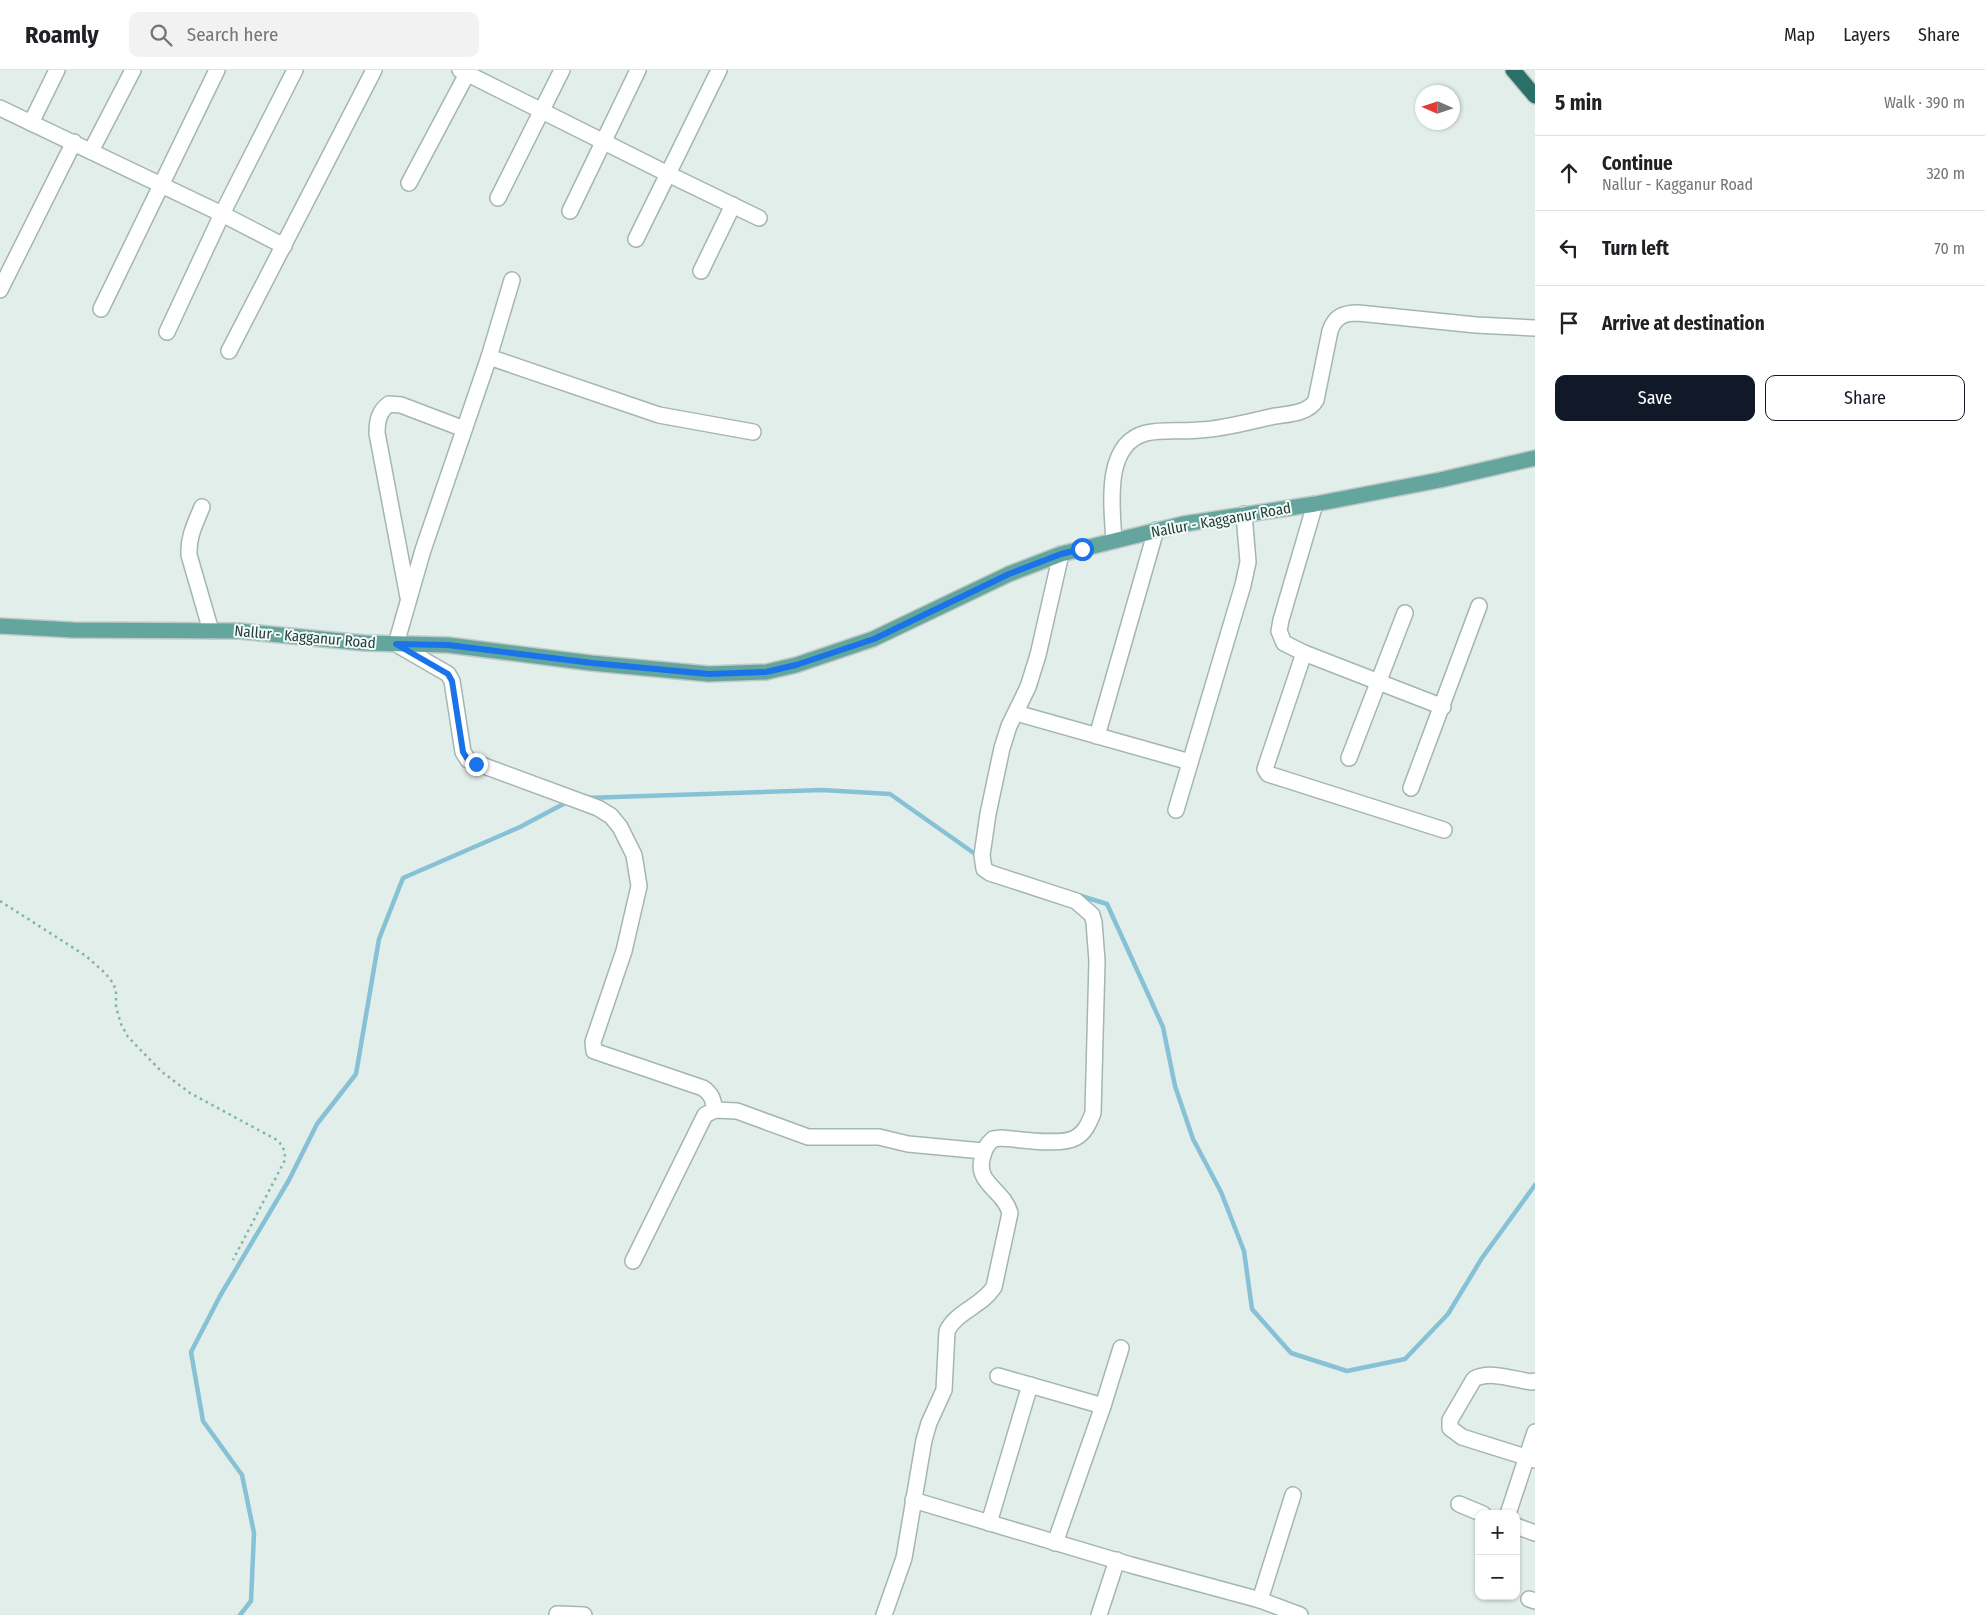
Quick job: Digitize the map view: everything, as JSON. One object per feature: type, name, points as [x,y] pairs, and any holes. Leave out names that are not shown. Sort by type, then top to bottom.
[{"type":"highway","points":[[1513,70],[1535,96]]},
{"type":"main road","name":"Nallur - Kagganur Road","points":[[0,626],[73,630],[239,631],[364,643],[448,645],[592,663],[709,674],[766,672],[796,665],[874,639],[1009,574],[1061,554],[1183,524],[1315,504],[1440,480],[1535,458]]},
{"type":"street","points":[[31,123],[57,70]]},
{"type":"street","points":[[91,151],[133,70]]},
{"type":"street","points":[[101,309],[160,184],[217,70]]},
{"type":"street","points":[[167,332],[222,214],[295,70]]},
{"type":"street","points":[[229,351],[374,70]]},
{"type":"street","points":[[498,198],[562,70]]},
{"type":"street","points":[[570,211],[638,70]]},
{"type":"street","points":[[636,238],[719,70]]},
{"type":"street","points":[[409,183],[465,71],[542,112],[759,218]]},
{"type":"street","points":[[0,108],[74,142],[284,246]]},
{"type":"street","points":[[0,290],[74,142]]},
{"type":"street","points":[[702,271],[733,205]]},
{"type":"street","points":[[512,280],[489,357],[423,550],[396,644],[448,674],[452,681],[463,752],[468,760],[598,808],[611,816],[620,827],[634,855],[639,886],[624,951],[593,1042],[594,1051],[703,1088],[712,1096],[715,1110]]},
{"type":"street","points":[[1114,541],[1112,510],[1114,478],[1120,452],[1126,444],[1134,438],[1147,433],[1202,430],[1296,412],[1313,405],[1316,400],[1332,324],[1342,314],[1358,313],[1476,325],[1535,328]]},
{"type":"street","points":[[489,357],[660,415],[753,432]]},
{"type":"street","points":[[408,601],[377,433],[377,421],[382,409],[389,404],[401,405],[464,430]]},
{"type":"street","points":[[1315,504],[1279,631],[1284,643],[1304,654],[1443,707]]},
{"type":"street","points":[[202,507],[191,531],[189,555],[211,631]]},
{"type":"street","points":[[1176,810],[1243,585],[1248,562],[1244,514]]},
{"type":"street","points":[[1097,736],[1156,530]]},
{"type":"street","points":[[883,1613],[904,1558],[924,1440],[929,1423],[944,1390],[946,1331],[957,1318],[988,1295],[994,1287],[1010,1213],[1004,1198],[981,1174],[980,1165],[984,1151],[993,1139],[1064,1142],[1076,1138],[1084,1131],[1093,1113],[1097,960],[1092,914],[1076,901],[990,873],[984,869],[982,855],[996,776],[1009,726],[1028,687],[1038,655],[1061,554]]},
{"type":"street","points":[[1411,788],[1443,707],[1479,606]]},
{"type":"street","points":[[1349,758],[1405,613]]},
{"type":"street","points":[[1304,654],[1265,769],[1268,774],[1444,830]]},
{"type":"street","points":[[1016,713],[1190,762]]},
{"type":"street","points":[[633,1262],[705,1115],[715,1110],[745,1113],[808,1137],[879,1137],[908,1144],[984,1151]]},
{"type":"street","points":[[1055,1543],[1103,1406],[1121,1348]]},
{"type":"street","points":[[1531,1459],[1462,1437],[1450,1428],[1450,1420],[1474,1379],[1479,1376],[1488,1375],[1535,1381]]},
{"type":"street","points":[[998,1376],[1103,1406]]},
{"type":"street","points":[[989,1523],[1030,1385]]},
{"type":"street","points":[[1510,1510],[1531,1459],[1535,1432]]},
{"type":"street","points":[[1260,1600],[1292,1495]]},
{"type":"street","points":[[913,1500],[1055,1543],[1260,1600],[1300,1615]]},
{"type":"street","points":[[1459,1504],[1475,1511]]},
{"type":"street","points":[[1520,1527],[1535,1533]]},
{"type":"street","points":[[1098,1615],[1117,1560]]},
{"type":"street","points":[[557,1614],[584,1615]]},
{"type":"path","points":[[0,901],[86,956],[105,972],[116,991],[116,1007],[128,1037],[162,1072],[190,1093],[277,1140],[283,1146],[285,1160],[233,1260]]},
{"type":"waterway","points":[[586,798],[822,790],[890,794],[978,856]]},
{"type":"waterway","points":[[240,1615],[251,1601],[254,1533],[242,1475],[203,1421],[191,1352],[220,1296],[289,1180],[317,1124],[356,1074],[379,939],[403,878],[520,827],[569,801]]},
{"type":"waterway","points":[[1078,895],[1107,904],[1163,1027],[1175,1086],[1193,1139],[1221,1192],[1244,1251],[1252,1309],[1291,1353],[1347,1371],[1405,1359],[1448,1314],[1482,1258],[1535,1185]]},
{"type":"route","points":[[476,764],[468,760],[463,752],[452,681],[448,674],[396,644],[448,645],[592,663],[709,674],[766,672],[796,665],[874,639],[1009,574],[1061,554],[1082,549]]}]
